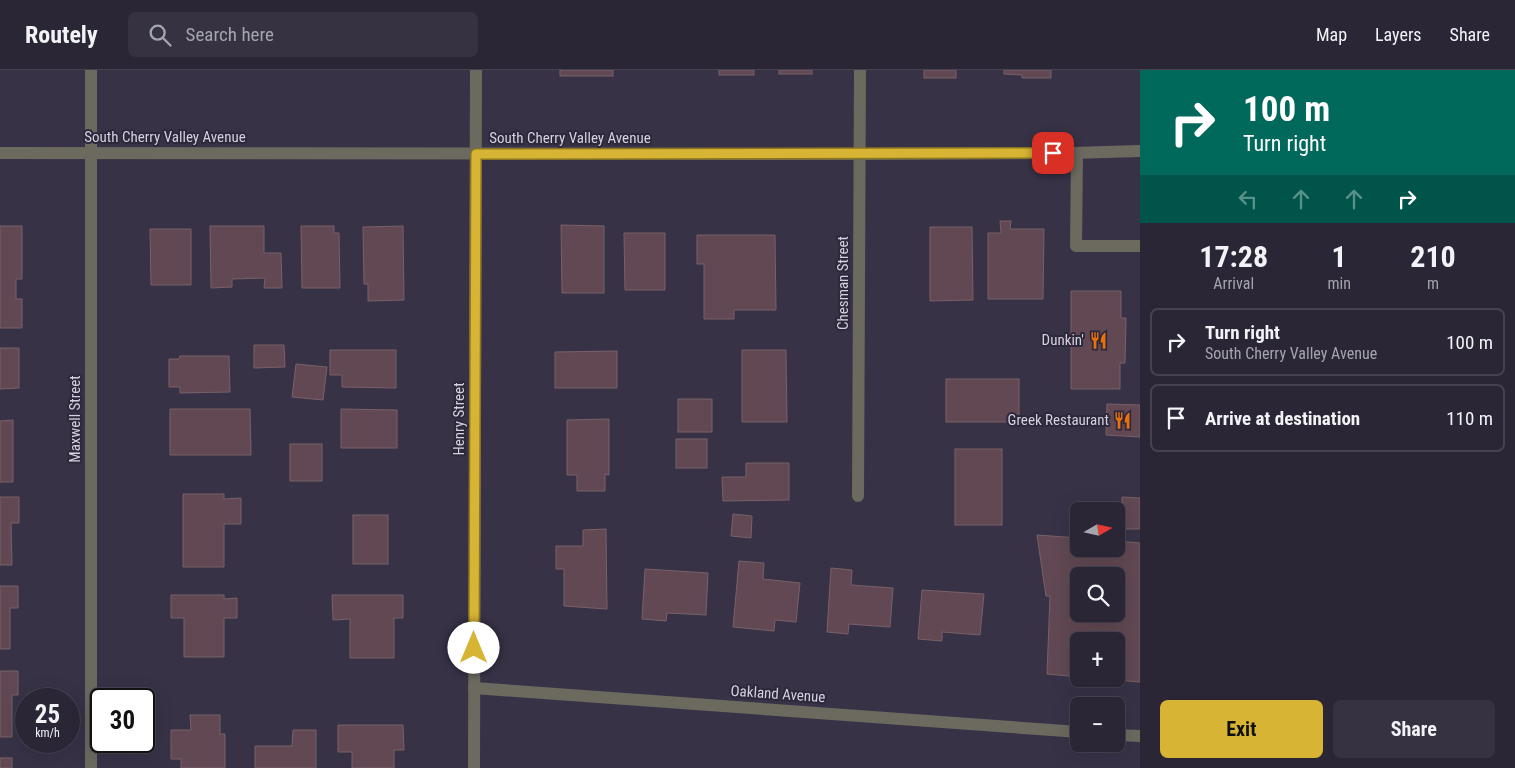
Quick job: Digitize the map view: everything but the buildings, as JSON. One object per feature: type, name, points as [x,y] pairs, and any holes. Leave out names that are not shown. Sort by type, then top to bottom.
[{"type":"street","name":"Maxwell Street","points":[[90,768],[92,70]]},
{"type":"street","name":"Henry Street","points":[[474,768],[476,70]]},
{"type":"street","name":"Chesman Street","points":[[858,496],[860,70]]},
{"type":"street","name":"South Cherry Valley Avenue","points":[[0,153],[860,154],[1077,153],[1140,150]]},
{"type":"street","points":[[1077,153],[1076,246],[1140,246]]},
{"type":"street","name":"Oakland Avenue","points":[[474,688],[1070,731]]},
{"type":"street","points":[[1125,735],[1140,736]]},
{"type":"place","name":"Dunkin'","points":[[1098,340]]},
{"type":"place","name":"Greek Restaurant","points":[[1123,420]]},
{"type":"route","points":[[474,648],[476,154],[1053,153]]}]
